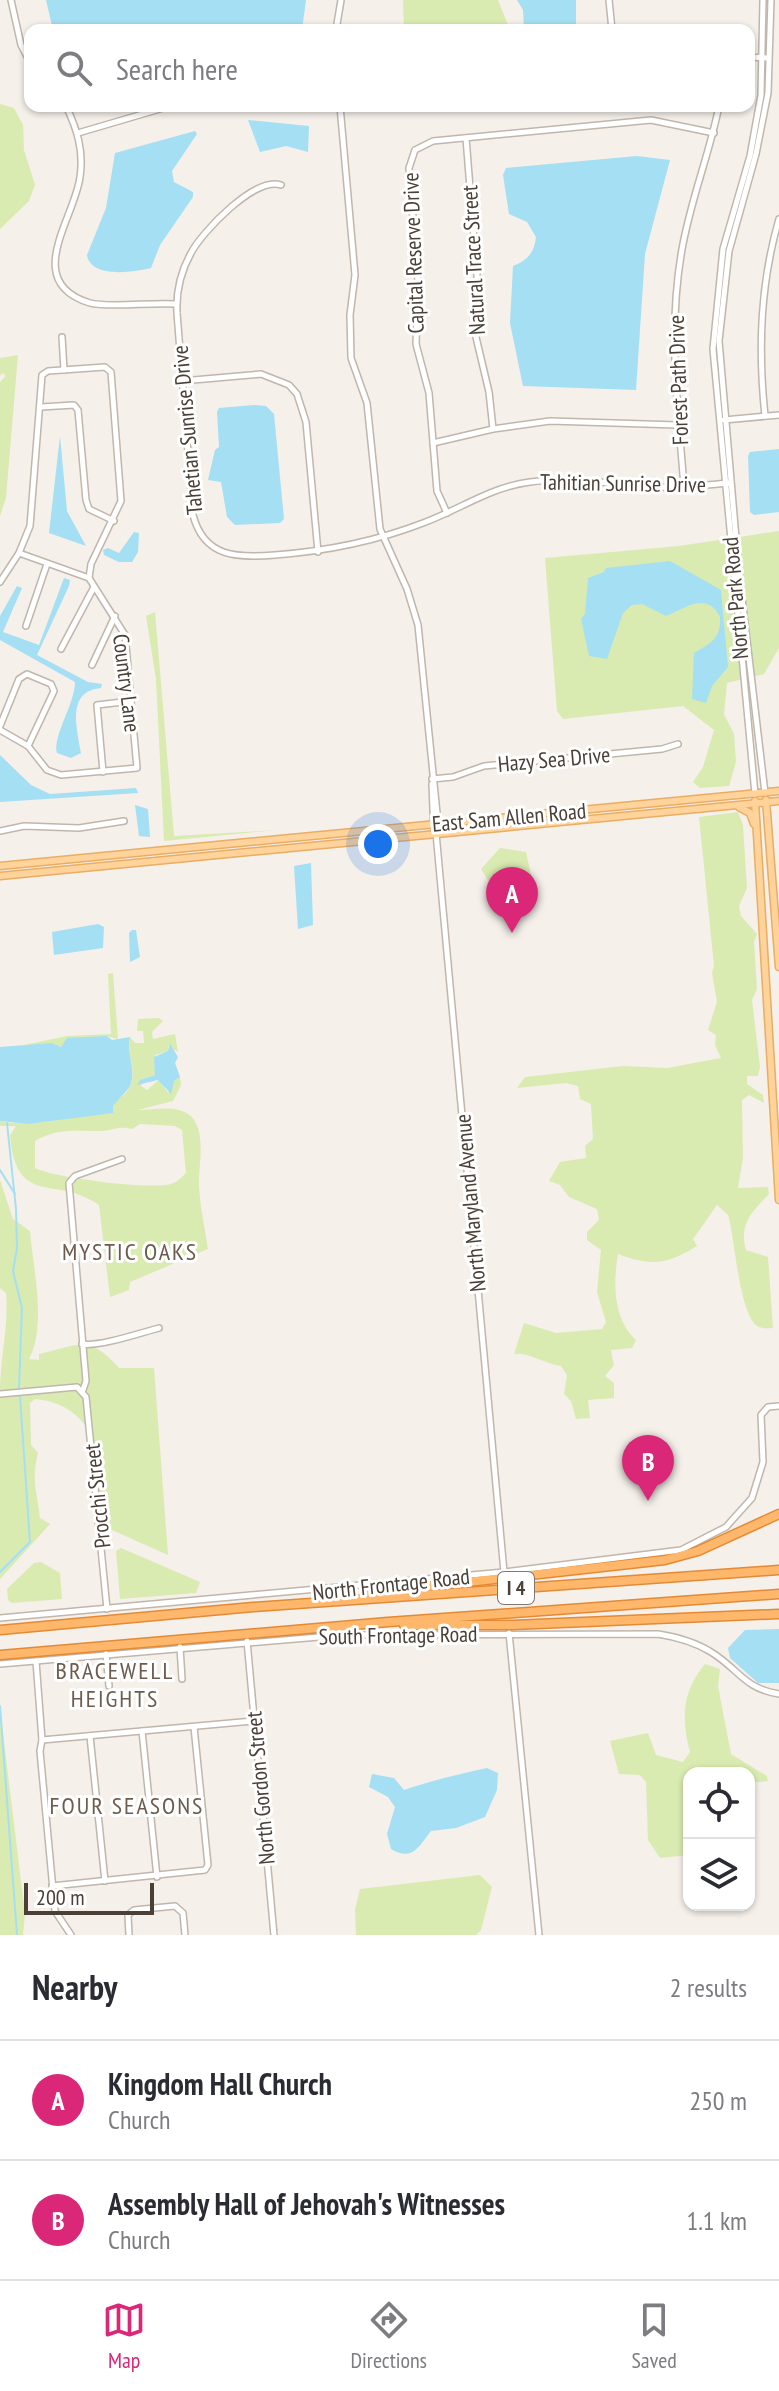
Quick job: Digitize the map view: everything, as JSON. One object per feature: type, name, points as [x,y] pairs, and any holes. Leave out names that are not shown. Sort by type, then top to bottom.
[{"type":"highway","points":[[763,1521],[779,1506]]},
{"type":"highway","points":[[253,1607],[665,1560],[698,1551],[779,1514]]},
{"type":"highway","name":"I 4","points":[[0,1630],[253,1607],[779,1570]]},
{"type":"highway","name":"I 4","points":[[0,1655],[388,1622],[779,1594]]},
{"type":"highway","points":[[388,1622],[408,1626],[512,1625],[776,1614]]},
{"type":"main road","name":"East Sam Allen Road","points":[[0,866],[779,791]]},
{"type":"main road","name":"North Park Road","points":[[765,793],[779,967]]},
{"type":"main road","name":"North Park Road","points":[[755,794],[779,1200]]},
{"type":"main road","name":"East Sam Allen Road","points":[[0,876],[779,801]]},
{"type":"main road","points":[[731,806],[748,811],[757,832]]},
{"type":"street","points":[[11,0],[24,51]]},
{"type":"street","points":[[337,24],[341,0]]},
{"type":"street","points":[[609,0],[611,24]]},
{"type":"street","name":"North Park Road","points":[[763,0],[768,58]]},
{"type":"street","name":"North Park Road","points":[[755,794],[721,420],[713,365],[716,289],[728,225],[755,134],[768,58],[771,0]]},
{"type":"street","points":[[755,57],[768,58]]},
{"type":"street","points":[[69,112],[78,133],[81,173],[74,206],[56,241],[55,262],[59,277],[71,293],[89,303],[176,304]]},
{"type":"street","points":[[78,133],[150,112]]},
{"type":"street","name":"North Maryland Avenue","points":[[341,112],[355,275],[350,315],[351,358],[367,403],[377,515],[415,611],[504,1572]]},
{"type":"street","name":"Forest Path Drive","points":[[684,487],[672,356],[675,299],[685,232],[718,112]]},
{"type":"street","name":"Capital Reserve Drive","points":[[447,513],[437,491],[429,393],[416,344],[418,281],[409,168],[415,150],[424,143],[651,120],[714,133]]},
{"type":"street","name":"Natural Trace Street","points":[[466,138],[478,288],[475,333],[489,392],[493,429]]},
{"type":"street","name":"Tahetian Sunrise Drive","points":[[281,185],[267,185],[247,195],[210,228],[186,264],[176,304],[193,515],[204,539],[218,551],[236,557],[318,552],[383,536]]},
{"type":"street","points":[[765,416],[760,366],[762,305],[779,219]]},
{"type":"street","points":[[62,337],[64,370]]},
{"type":"street","points":[[0,582],[19,553],[30,526],[42,375],[48,371],[105,367],[111,372],[121,501],[91,564],[89,578],[19,553]]},
{"type":"street","points":[[182,381],[261,374],[289,385],[297,394],[306,422],[318,552]]},
{"type":"street","points":[[41,407],[74,405],[78,410],[86,500],[89,509],[114,521]]},
{"type":"street","points":[[721,420],[779,415]]},
{"type":"street","points":[[433,443],[493,429],[550,421],[677,425]]},
{"type":"street","name":"Tahitian Sunrise Drive","points":[[383,536],[447,513],[473,498],[536,481],[684,487],[727,483]]},
{"type":"street","name":"North Park Road","points":[[727,483],[765,793]]},
{"type":"street","points":[[26,626],[47,564]]},
{"type":"street","name":"Country Lane","points":[[0,728],[28,746],[47,770],[61,775],[137,768],[125,635],[116,615],[89,578]]},
{"type":"street","points":[[61,649],[94,587]]},
{"type":"street","points":[[92,665],[116,615]]},
{"type":"street","points":[[0,728],[19,679],[27,674],[51,684],[54,691],[28,746]]},
{"type":"street","points":[[103,772],[97,705],[131,701]]},
{"type":"street","name":"Hazy Sea Drive","points":[[432,781],[484,766],[662,749],[678,744]]},
{"type":"street","points":[[0,831],[24,826],[79,828],[124,821]]},
{"type":"street","name":"Procchi Street","points":[[107,1609],[86,1397],[80,1389],[86,1381],[69,1183],[75,1176],[122,1159]]},
{"type":"street","points":[[82,1344],[100,1345],[122,1335],[159,1328]]},
{"type":"street","points":[[0,1394],[80,1389]]},
{"type":"street","name":"North Frontage Road","points":[[0,1618],[504,1572],[666,1553],[711,1538],[734,1521],[752,1498],[763,1462],[761,1415],[768,1407],[779,1406]]},
{"type":"street","name":"South Frontage Road","points":[[0,1664],[247,1641],[402,1633],[675,1636],[712,1652],[749,1686],[779,1694]]},
{"type":"street","points":[[509,1633],[539,1935]]},
{"type":"street","name":"North Gordon Street","points":[[247,1641],[274,1935]]},
{"type":"street","points":[[180,1647],[182,1679]]},
{"type":"street","points":[[106,1654],[109,1686]]},
{"type":"street","points":[[36,1661],[52,1886],[57,1917],[71,1935]]},
{"type":"street","points":[[42,1740],[253,1721]]},
{"type":"street","points":[[52,1886],[198,1873],[208,1865],[194,1727]]},
{"type":"street","points":[[142,1731],[157,1877]]},
{"type":"street","points":[[90,1736],[105,1881]]},
{"type":"street","points":[[129,1935],[128,1915],[134,1910],[175,1906],[183,1913],[185,1935]]},
{"type":"green space","points":[[403,0],[498,0],[508,24],[404,24]]},
{"type":"green space","points":[[0,104],[14,108],[23,125],[24,150],[35,185],[29,201],[0,229]]},
{"type":"green space","points":[[18,355],[6,498],[0,516],[0,382],[5,377],[4,373],[0,375],[0,358]]},
{"type":"green space","points":[[779,531],[779,648],[764,674],[727,683],[724,714],[734,734],[736,762],[729,786],[700,788],[693,782],[703,767],[714,730],[683,706],[563,719],[557,711],[545,558],[679,546]]},
{"type":"green space","points":[[155,612],[174,836],[278,830],[164,841],[156,679],[146,616]]},
{"type":"green space","points":[[738,812],[743,825],[747,888],[739,906],[741,916],[757,934],[754,942],[757,989],[752,1000],[760,1067],[758,1076],[747,1076],[747,1084],[763,1095],[764,1103],[749,1095],[742,1100],[743,1158],[738,1188],[768,1187],[769,1194],[748,1219],[744,1241],[746,1250],[768,1257],[773,1328],[759,1327],[752,1320],[742,1293],[728,1215],[717,1205],[693,1239],[697,1246],[686,1252],[659,1262],[641,1261],[618,1254],[616,1300],[623,1322],[636,1340],[632,1348],[611,1350],[614,1365],[605,1376],[614,1383],[614,1398],[588,1400],[590,1418],[576,1419],[571,1401],[564,1394],[567,1375],[561,1366],[514,1354],[524,1323],[556,1333],[602,1329],[606,1322],[597,1292],[601,1250],[587,1240],[587,1232],[599,1220],[597,1209],[569,1197],[560,1185],[549,1181],[560,1162],[586,1158],[585,1146],[593,1139],[591,1104],[580,1099],[578,1086],[566,1083],[517,1088],[525,1077],[623,1066],[667,1068],[721,1058],[715,1045],[716,1035],[708,1030],[717,1002],[699,817]]},
{"type":"green space","points":[[500,848],[526,852],[533,884],[527,888],[491,885],[481,869]]},
{"type":"green space","points":[[113,973],[118,1039],[106,1036],[58,1047],[24,1045],[67,1036],[111,1034],[108,974]]},
{"type":"green space","points":[[159,1018],[163,1021],[152,1032],[153,1039],[175,1034],[178,1052],[168,1046],[169,1051],[155,1055],[155,1075],[142,1079],[139,1085],[144,1081],[141,1086],[147,1090],[159,1080],[168,1093],[180,1077],[181,1085],[173,1101],[138,1110],[176,1110],[194,1120],[200,1137],[200,1194],[208,1249],[130,1282],[129,1290],[110,1297],[99,1205],[83,1196],[29,1181],[20,1173],[14,1158],[10,1135],[16,1126],[0,1126],[0,1121],[30,1123],[68,1118],[105,1107],[119,1099],[131,1084],[130,1037],[135,1043],[144,1043],[143,1031],[137,1031],[138,1019]],"holes":[[[140,1124],[175,1126],[182,1130],[186,1173],[171,1184],[103,1182],[35,1168],[35,1141],[51,1134],[132,1129]]]},
{"type":"green space","points":[[0,1180],[13,1219],[30,1231],[38,1314],[29,1359],[39,1360],[39,1354],[83,1345],[99,1350],[119,1368],[154,1368],[168,1555],[103,1526],[89,1397],[85,1389],[76,1384],[0,1392],[7,1305],[6,1293],[0,1288]]},
{"type":"green space","points":[[76,1390],[84,1398],[87,1427],[76,1415],[57,1404],[35,1399],[30,1403],[31,1445],[38,1453],[35,1478],[40,1518],[50,1524],[0,1579],[0,1397]]},
{"type":"green space","points":[[121,1548],[200,1582],[196,1593],[120,1599],[116,1551]]},
{"type":"green space","points":[[41,1562],[60,1573],[62,1599],[12,1603],[8,1600],[7,1589],[34,1563]]},
{"type":"green space","points":[[705,1664],[720,1669],[718,1686],[731,1754],[752,1767],[683,1767],[683,1856],[660,1858],[648,1840],[646,1782],[640,1775],[619,1774],[610,1741],[648,1733],[656,1755],[683,1762],[690,1752],[685,1728],[686,1706],[697,1674]]},
{"type":"green space","points":[[0,1709],[25,1914],[23,1935],[0,1935]]},
{"type":"green space","points":[[755,1769],[767,1776],[768,1781],[755,1782]]},
{"type":"green space","points":[[480,1875],[492,1887],[481,1930],[476,1935],[356,1935],[355,1909],[360,1889]]},
{"type":"water","points":[[46,0],[306,0],[303,24],[52,24]]},
{"type":"water","points":[[517,0],[576,0],[576,24],[524,24],[523,10]]},
{"type":"water","points":[[248,120],[309,126],[308,152],[286,146],[260,152]]},
{"type":"water","points":[[195,131],[197,134],[172,171],[174,182],[193,192],[193,197],[160,245],[151,268],[114,272],[96,268],[87,255],[106,208],[115,153]]},
{"type":"water","points":[[637,156],[670,160],[645,254],[636,390],[523,386],[510,323],[513,266],[529,255],[536,237],[527,222],[509,214],[503,175],[506,168]]},
{"type":"water","points":[[266,406],[274,414],[284,519],[280,523],[235,525],[227,517],[221,482],[208,480],[215,450],[219,447],[217,412],[219,408]]},
{"type":"water","points":[[60,436],[67,511],[86,546],[49,533]]},
{"type":"water","points":[[779,449],[779,512],[754,515],[750,512],[748,456],[750,452]]},
{"type":"water","points":[[134,532],[139,533],[138,552],[132,562],[119,562],[104,555],[103,550],[108,548],[119,553]]},
{"type":"water","points":[[670,561],[721,590],[728,667],[712,686],[706,703],[692,699],[694,653],[714,640],[719,630],[720,617],[709,605],[688,606],[666,616],[642,604],[632,605],[623,613],[607,659],[589,656],[581,619],[585,614],[588,578],[604,572],[606,568]]},
{"type":"water","points":[[64,578],[70,580],[69,586],[37,655],[88,682],[102,684],[101,688],[90,691],[78,703],[76,722],[81,753],[71,758],[57,753],[56,746],[75,682],[0,640],[0,616],[17,586],[22,588],[3,632],[39,645]]},
{"type":"water","points":[[0,755],[31,785],[50,794],[136,788],[138,793],[0,802]]},
{"type":"water","points":[[135,805],[148,809],[150,837],[139,836]]},
{"type":"water","points":[[311,863],[313,925],[298,929],[294,866]]},
{"type":"water","points":[[98,924],[104,927],[103,948],[54,955],[52,932]]},
{"type":"water","points":[[136,930],[140,957],[130,962],[129,933]]},
{"type":"water","points":[[107,1036],[112,1040],[130,1037],[132,1080],[113,1106],[113,1113],[28,1124],[0,1121],[0,1047],[52,1043],[61,1047],[67,1038]]},
{"type":"water","points":[[170,1044],[178,1057],[175,1063],[180,1077],[174,1081],[171,1094],[158,1080],[137,1085],[140,1080],[155,1075],[154,1057],[168,1051]]},
{"type":"water","points":[[779,1629],[779,1683],[758,1683],[730,1658],[728,1648],[745,1630]]},
{"type":"water","points":[[487,1768],[498,1773],[497,1790],[485,1817],[456,1828],[431,1831],[410,1853],[391,1849],[387,1834],[395,1807],[388,1797],[369,1787],[372,1774],[394,1778],[404,1790]]},
{"type":"waterway","points":[[7,1123],[16,1209],[17,1248],[13,1271],[22,1308],[19,1389]]},
{"type":"waterway","points":[[0,1170],[15,1194]]},
{"type":"waterway","points":[[0,1572],[30,1542],[20,1396]]},
{"type":"waterway","points":[[0,1706],[17,1935]]},
{"type":"place","name":"Kingdom Hall Church","points":[[512,933]]},
{"type":"place","name":"Assembly Hall of Jehovah's Witnesses","points":[[648,1501]]},
{"type":"district","name":"MYSTIC OAKS","points":[[130,1251]]},
{"type":"district","name":"BRACEWELL HEIGHTS","points":[[115,1684]]},
{"type":"district","name":"FOUR SEASONS","points":[[127,1805]]}]
